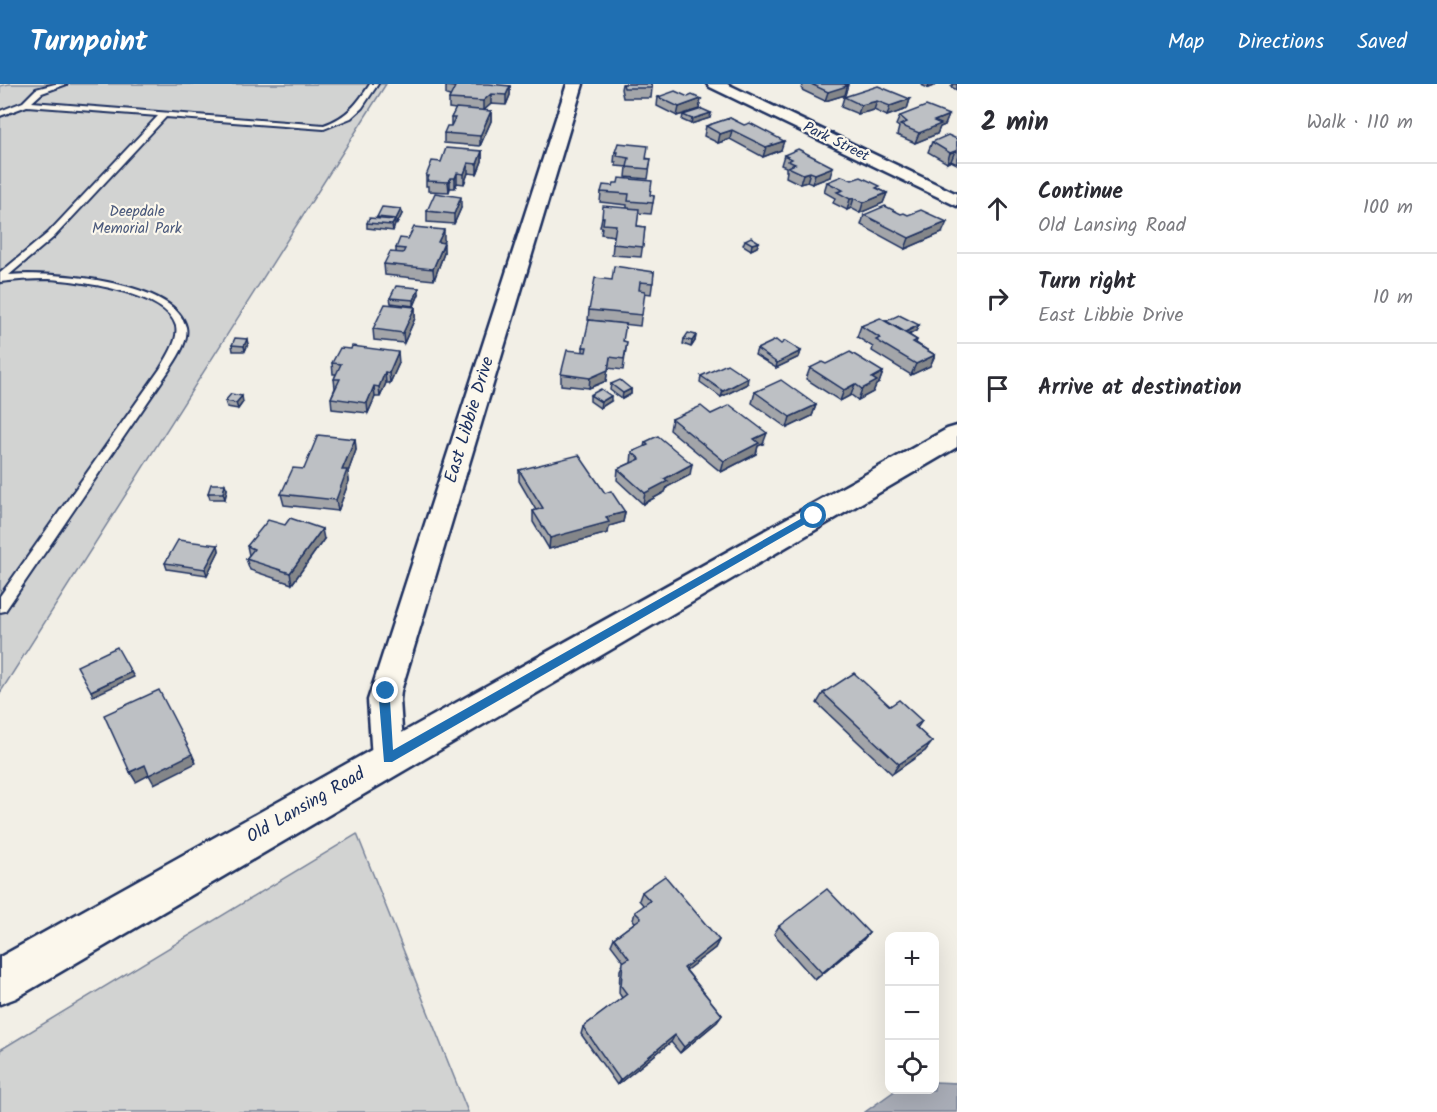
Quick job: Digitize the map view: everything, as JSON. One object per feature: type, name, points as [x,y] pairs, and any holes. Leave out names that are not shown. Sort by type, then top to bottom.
[{"type":"street","name":"East Libbie Drive","points":[[388,759],[384,700],[389,681],[575,84]]},
{"type":"street","name":"Park Street","points":[[715,84],[957,201]]},
{"type":"street","name":"Old Lansing Road","points":[[0,982],[957,435]]},
{"type":"lane","points":[[0,114],[26,104],[39,91],[63,84]]},
{"type":"lane","points":[[26,104],[324,128],[342,123],[355,114],[374,84]]},
{"type":"lane","points":[[0,279],[51,235],[164,115]]},
{"type":"lane","points":[[0,279],[55,276],[148,296],[175,314],[181,326],[178,345],[165,369],[0,607]]},
{"type":"green space","name":"Deepdale Memorial Park","points":[[9,84],[386,84],[0,693],[0,86]]},
{"type":"green space","points":[[357,834],[468,1112],[0,1112],[0,1050]]},
{"type":"shaded area","points":[[939,1082],[957,1083],[957,1112],[865,1112],[890,1094],[939,1094]]},
{"type":"building","points":[[447,84],[510,86],[506,95],[491,94],[483,101],[449,99],[455,87],[446,86]]},
{"type":"building","points":[[623,84],[651,84],[652,88],[624,88]]},
{"type":"building","points":[[811,84],[844,84],[847,86],[828,92]]},
{"type":"building","points":[[878,86],[910,99],[890,106],[877,101],[861,105],[844,97]]},
{"type":"building","points":[[675,91],[688,97],[692,95],[701,99],[679,107],[658,97]]},
{"type":"building","points":[[926,106],[949,115],[934,121],[941,124],[919,133],[900,125],[907,122],[900,116]]},
{"type":"building","points":[[456,108],[491,111],[480,136],[444,133],[455,118],[451,118]]},
{"type":"building","points":[[702,109],[711,113],[692,119],[683,115]]},
{"type":"building","points":[[730,118],[744,125],[750,123],[784,141],[766,147],[732,130],[720,134],[706,126]]},
{"type":"building","points":[[948,135],[957,139],[957,152],[950,153],[932,142]]},
{"type":"building","points":[[618,143],[648,146],[646,159],[651,159],[649,169],[627,167],[629,158],[617,156],[618,152],[615,152]]},
{"type":"building","points":[[446,148],[482,151],[477,164],[468,163],[464,174],[457,173],[455,178],[450,178],[448,182],[427,181],[429,176],[426,176],[432,161],[441,162]]},
{"type":"building","points":[[798,149],[833,167],[815,174],[810,172],[803,174],[788,167],[795,164],[788,161],[792,159],[784,155]]},
{"type":"building","points":[[842,176],[852,180],[861,177],[880,186],[876,188],[887,193],[863,203],[854,198],[850,199],[837,192],[843,190],[827,182]]},
{"type":"building","points":[[619,178],[652,181],[650,195],[654,196],[653,203],[628,201],[629,194],[601,192],[603,185],[613,186],[614,183],[618,183]]},
{"type":"building","points":[[435,193],[461,197],[454,214],[427,211]]},
{"type":"building","points":[[603,206],[639,209],[637,226],[645,227],[643,247],[613,244],[616,225],[603,224]]},
{"type":"building","points":[[885,206],[908,215],[921,210],[947,222],[909,238],[864,215]]},
{"type":"building","points":[[382,207],[401,209],[396,219],[377,217]]},
{"type":"building","points":[[369,218],[395,220],[392,225],[367,223]]},
{"type":"building","points":[[414,227],[444,230],[438,242],[444,243],[433,269],[384,264],[390,252],[403,253],[405,249],[396,248],[400,238],[408,239]]},
{"type":"building","points":[[751,237],[759,242],[752,244],[745,240]]},
{"type":"building","points":[[614,266],[654,272],[653,283],[640,282],[639,290],[645,291],[642,315],[589,310],[595,278],[612,280]]},
{"type":"building","points":[[396,286],[419,288],[414,300],[390,298]]},
{"type":"building","points":[[385,304],[415,307],[403,333],[373,329]]},
{"type":"building","points":[[899,315],[919,325],[905,332],[886,321]]},
{"type":"building","points":[[880,318],[917,340],[913,342],[935,355],[916,364],[876,340],[880,338],[861,326]]},
{"type":"building","points":[[589,320],[626,324],[623,341],[627,342],[624,359],[610,357],[608,370],[590,378],[561,374],[567,350],[586,352],[587,347],[583,347]]},
{"type":"building","points":[[688,333],[696,335],[692,341],[684,339]]},
{"type":"building","points":[[235,338],[247,339],[244,346],[232,345]]},
{"type":"building","points":[[776,340],[781,344],[785,341],[801,351],[777,363],[757,349]]},
{"type":"building","points":[[352,346],[398,352],[389,373],[385,372],[379,387],[374,386],[367,403],[331,398],[340,379],[334,379],[341,364],[332,363],[340,348],[351,349]]},
{"type":"building","points":[[850,352],[883,372],[872,378],[877,381],[862,389],[855,384],[844,390],[810,368],[822,362],[826,364]]},
{"type":"building","points":[[727,364],[748,378],[723,391],[701,376]]},
{"type":"building","points":[[620,380],[631,389],[623,393],[611,384]]},
{"type":"building","points":[[781,380],[816,405],[790,417],[755,392]]},
{"type":"building","points":[[601,389],[611,396],[601,402],[590,395]]},
{"type":"building","points":[[231,394],[242,396],[236,403],[225,401]]},
{"type":"building","points":[[730,405],[767,433],[754,439],[759,443],[724,461],[672,419],[701,406],[711,414]]},
{"type":"building","points":[[318,435],[355,439],[342,470],[347,470],[336,500],[281,494],[293,468],[304,469]]},
{"type":"building","points":[[658,436],[692,464],[664,479],[668,481],[645,493],[618,469],[640,459],[632,452],[648,445],[645,442]]},
{"type":"building","points":[[579,455],[605,493],[611,491],[625,512],[606,517],[609,522],[550,538],[533,511],[543,508],[519,470]]},
{"type":"building","points":[[211,484],[225,484],[223,493],[208,493]]},
{"type":"building","points":[[290,518],[322,529],[290,573],[246,559],[254,549],[247,546],[268,520],[285,525]]},
{"type":"building","points":[[178,540],[218,545],[205,569],[165,563]]},
{"type":"building","points":[[117,647],[131,672],[91,691],[77,666]]},
{"type":"building","points":[[854,673],[890,706],[899,700],[922,721],[915,726],[932,742],[899,764],[823,693]]},
{"type":"building","points":[[159,690],[192,754],[149,775],[145,765],[130,772],[104,715]]},
{"type":"building","points":[[665,876],[719,940],[684,968],[722,1015],[684,1047],[675,1035],[620,1080],[583,1027],[627,994],[621,986],[623,962],[629,958],[614,938],[641,918],[635,912],[650,901],[642,892]]},
{"type":"building","points":[[827,889],[869,933],[822,973],[779,926]]},
{"type":"route","points":[[386,691],[384,700],[388,759],[814,516]]}]
